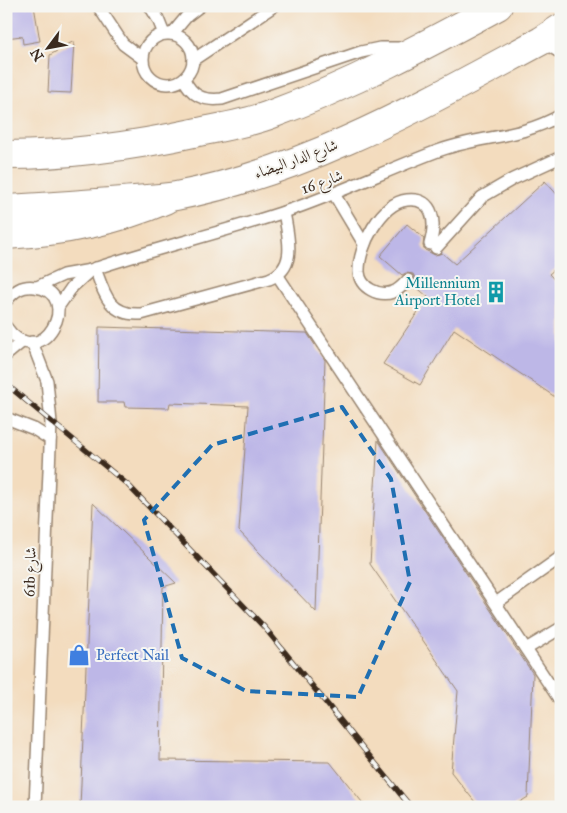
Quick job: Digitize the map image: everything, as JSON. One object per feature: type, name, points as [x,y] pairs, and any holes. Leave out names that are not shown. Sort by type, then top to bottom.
[{"type":"main road","points":[[8,154],[96,151],[168,139],[270,115],[332,91],[418,49],[498,6]]},
{"type":"main road","name":"شارع الدار البيضاء","points":[[6,209],[56,207],[175,196],[250,176],[341,143],[554,40]]},
{"type":"main road","points":[[6,235],[48,232],[114,220],[175,196]]},
{"type":"lane","points":[[98,6],[123,44],[142,58],[149,76],[156,82],[165,85],[184,79],[190,71],[193,60],[187,43],[168,34],[150,6]]},
{"type":"lane","points":[[142,58],[149,43],[168,34],[200,6]]},
{"type":"lane","points":[[193,60],[274,6]]},
{"type":"lane","points":[[184,79],[189,90],[198,97],[210,100],[222,99],[361,52],[399,47],[418,49]]},
{"type":"lane","name":"شارع 16","points":[[6,301],[13,292],[24,286],[37,287],[63,274],[93,269],[284,212],[334,194],[435,152],[471,142],[529,131],[561,115]]},
{"type":"lane","points":[[408,280],[395,291],[384,294],[373,292],[364,284],[359,274],[359,263],[364,244],[371,230],[386,213],[402,201],[414,200],[425,204],[432,213],[435,224],[433,246],[482,197],[513,178],[561,157]]},
{"type":"lane","points":[[334,194],[364,244]]},
{"type":"lane","points":[[93,269],[111,304],[120,311],[130,315],[141,314],[278,276],[289,261],[284,212]]},
{"type":"lane","name":"شارع 16","points":[[27,341],[50,334],[56,326],[58,307],[72,287],[93,269]]},
{"type":"lane","points":[[278,276],[561,702]]},
{"type":"lane","points":[[37,287],[50,294],[58,307]]},
{"type":"lane","points":[[6,327],[16,338],[27,341]]},
{"type":"lane","points":[[6,355],[27,341]]},
{"type":"lane","name":"61b شارع","points":[[27,341],[47,381],[51,402],[35,803]]},
{"type":"lane","points":[[6,418],[34,429],[50,439]]},
{"type":"lane","points":[[496,603],[561,557]]},
{"type":"lane","points":[[526,649],[561,628]]},
{"type":"lane","points":[[24,807],[35,803]]},
{"type":"highlighted area","points":[[342,407],[391,479],[410,582],[358,697],[246,691],[182,658],[144,520],[212,445]]},
{"type":"building","points":[[6,6],[34,6],[40,41],[23,44],[22,36],[6,38]]},
{"type":"building","points":[[74,41],[71,93],[48,92],[50,55]]},
{"type":"building","name":"Millennium Airport Hotel","points":[[545,181],[561,199],[561,264],[549,274],[561,287],[561,401],[454,329],[420,385],[383,364],[428,297],[414,285],[415,278],[413,274],[406,273],[402,275],[380,256],[407,224],[424,238],[423,246],[425,250],[435,255],[442,253],[455,264]]},
{"type":"building","points":[[99,327],[307,333],[325,360],[316,612],[239,531],[248,406],[170,403],[169,408],[125,407],[124,402],[98,402]]},
{"type":"building","points":[[378,440],[533,674],[528,797],[512,807],[479,807],[451,772],[458,691],[370,564]]},
{"type":"building","points":[[93,503],[176,583],[163,587],[160,760],[330,762],[366,807],[80,807]]},
{"type":"railway","points":[[6,384],[128,485],[265,628],[411,807]]},
{"type":"place","name":"Millennium Airport Hotel","points":[[496,292]]},
{"type":"place","name":"Perfect Nail","points":[[79,655]]}]
